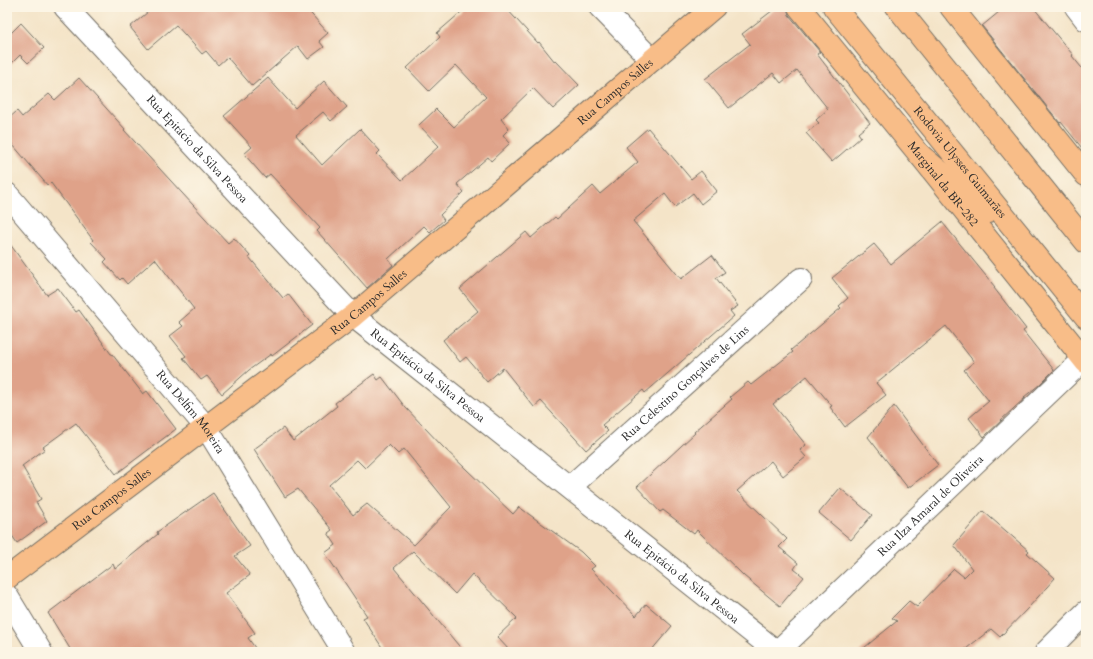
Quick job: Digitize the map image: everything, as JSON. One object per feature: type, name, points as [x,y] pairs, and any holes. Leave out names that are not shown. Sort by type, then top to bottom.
[{"type":"main road","name":"Rua Campos Salles","points":[[7,578],[353,316],[714,7]]},
{"type":"main road","name":"Marginal da BR-282","points":[[799,7],[1085,360]]},
{"type":"main road","name":"Rodovia Ulysses Guimarães","points":[[834,7],[1086,317]]},
{"type":"main road","points":[[951,7],[1086,175]]},
{"type":"main road","points":[[901,10],[1086,242]]},
{"type":"main road","points":[[920,155],[1028,245]]},
{"type":"street","name":"Rua Epitácio da Silva Pessoa","points":[[65,7],[353,316],[777,652]]},
{"type":"street","points":[[600,7],[652,60]]},
{"type":"street","points":[[1076,7],[1086,20]]},
{"type":"street","name":"Rua Delfim Moreira","points":[[7,194],[206,427],[344,652]]},
{"type":"street","name":"Rua Celestino Gonçalves de Lins","points":[[570,487],[801,279]]},
{"type":"street","name":"Rua Ilza Amaral de Oliveira","points":[[777,652],[1085,360]]},
{"type":"street","points":[[7,596],[41,652]]},
{"type":"street","points":[[1046,652],[1086,612]]},
{"type":"building","points":[[154,7],[305,7],[328,33],[319,41],[324,47],[308,59],[298,46],[252,86],[227,57],[218,65],[206,51],[202,54],[176,25],[148,49],[130,27]]},
{"type":"building","points":[[467,7],[505,7],[538,43],[539,42],[555,62],[556,61],[579,85],[553,109],[533,88],[501,119],[509,129],[503,135],[510,143],[491,161],[488,157],[457,184],[464,192],[440,215],[444,220],[430,232],[424,226],[388,259],[393,265],[367,288],[317,231],[320,228],[270,174],[265,178],[244,154],[252,147],[224,116],[268,78],[295,108],[324,81],[347,107],[331,121],[323,112],[296,135],[322,165],[360,129],[380,151],[377,154],[402,180],[439,146],[419,125],[436,109],[454,127],[486,97],[456,65],[429,91],[407,68],[440,37],[437,33]]},
{"type":"building","points":[[777,7],[787,8],[789,15],[820,52],[817,54],[870,123],[858,133],[861,137],[832,162],[806,133],[819,123],[816,120],[828,109],[797,70],[781,83],[773,73],[729,108],[705,79],[750,44],[742,34]]},
{"type":"building","points":[[1005,7],[1033,7],[1086,73],[1086,153],[982,26]]},
{"type":"building","points":[[21,23],[44,48],[28,63],[20,55],[7,68],[7,37]]},
{"type":"building","points":[[79,78],[125,129],[124,130],[228,243],[234,238],[283,298],[288,294],[312,325],[272,356],[271,354],[249,370],[222,394],[207,376],[201,380],[183,358],[186,356],[170,336],[183,326],[179,322],[194,309],[155,259],[127,284],[122,278],[120,280],[104,262],[107,259],[91,242],[93,240],[51,183],[48,186],[7,138],[7,120],[17,111],[22,117],[49,94],[55,100]]},
{"type":"building","points":[[648,128],[691,179],[701,171],[717,191],[701,204],[693,193],[675,207],[665,194],[633,221],[681,279],[712,255],[725,272],[716,278],[738,306],[730,311],[734,316],[645,393],[643,390],[602,425],[608,431],[586,450],[541,401],[534,407],[503,368],[487,382],[466,357],[460,362],[443,340],[478,311],[460,289],[526,232],[531,238],[555,217],[557,219],[593,186],[600,194],[638,162],[626,147]]},
{"type":"building","points":[[942,222],[995,287],[994,288],[1026,329],[1023,331],[1054,370],[1024,397],[1025,398],[984,437],[969,418],[989,401],[964,370],[974,362],[946,326],[876,383],[886,395],[845,427],[830,407],[832,406],[807,376],[773,404],[806,445],[800,450],[806,457],[783,476],[771,461],[737,491],[787,539],[779,547],[798,563],[794,569],[804,577],[780,606],[744,576],[697,530],[694,534],[663,510],[660,512],[637,487],[695,433],[694,432],[732,399],[730,397],[748,382],[751,385],[793,352],[791,350],[841,308],[839,306],[848,298],[832,278],[874,244],[891,264]]},
{"type":"building","points":[[7,240],[47,295],[58,288],[76,312],[79,310],[111,354],[143,394],[147,391],[176,429],[116,474],[76,423],[43,447],[45,449],[22,466],[41,499],[36,502],[47,521],[17,543],[7,528]]},
{"type":"building","points":[[374,374],[378,380],[382,377],[405,407],[443,447],[513,514],[519,507],[581,552],[595,566],[591,569],[636,616],[646,604],[672,626],[650,652],[511,652],[497,637],[517,618],[472,574],[455,594],[413,551],[394,568],[464,652],[385,652],[363,618],[367,616],[325,553],[336,545],[328,533],[332,530],[298,489],[285,497],[254,449],[283,428],[293,441],[337,406],[335,403]],"holes":[[[389,445],[398,454],[404,449],[451,507],[414,545],[367,504],[353,515],[329,485],[357,460],[365,468]]]},
{"type":"building","points":[[894,406],[938,465],[908,488],[868,437]]},
{"type":"building","points":[[840,488],[872,515],[851,540],[819,513]]},
{"type":"building","points":[[213,493],[250,546],[235,556],[250,575],[226,593],[255,633],[248,638],[258,652],[72,652],[48,613],[113,564],[115,569],[158,534],[157,532]]},
{"type":"building","points":[[983,511],[1029,551],[1027,553],[1055,578],[1000,637],[991,629],[962,652],[859,652],[897,621],[892,618],[909,601],[917,607],[954,569],[964,577],[972,569],[954,545]]}]
